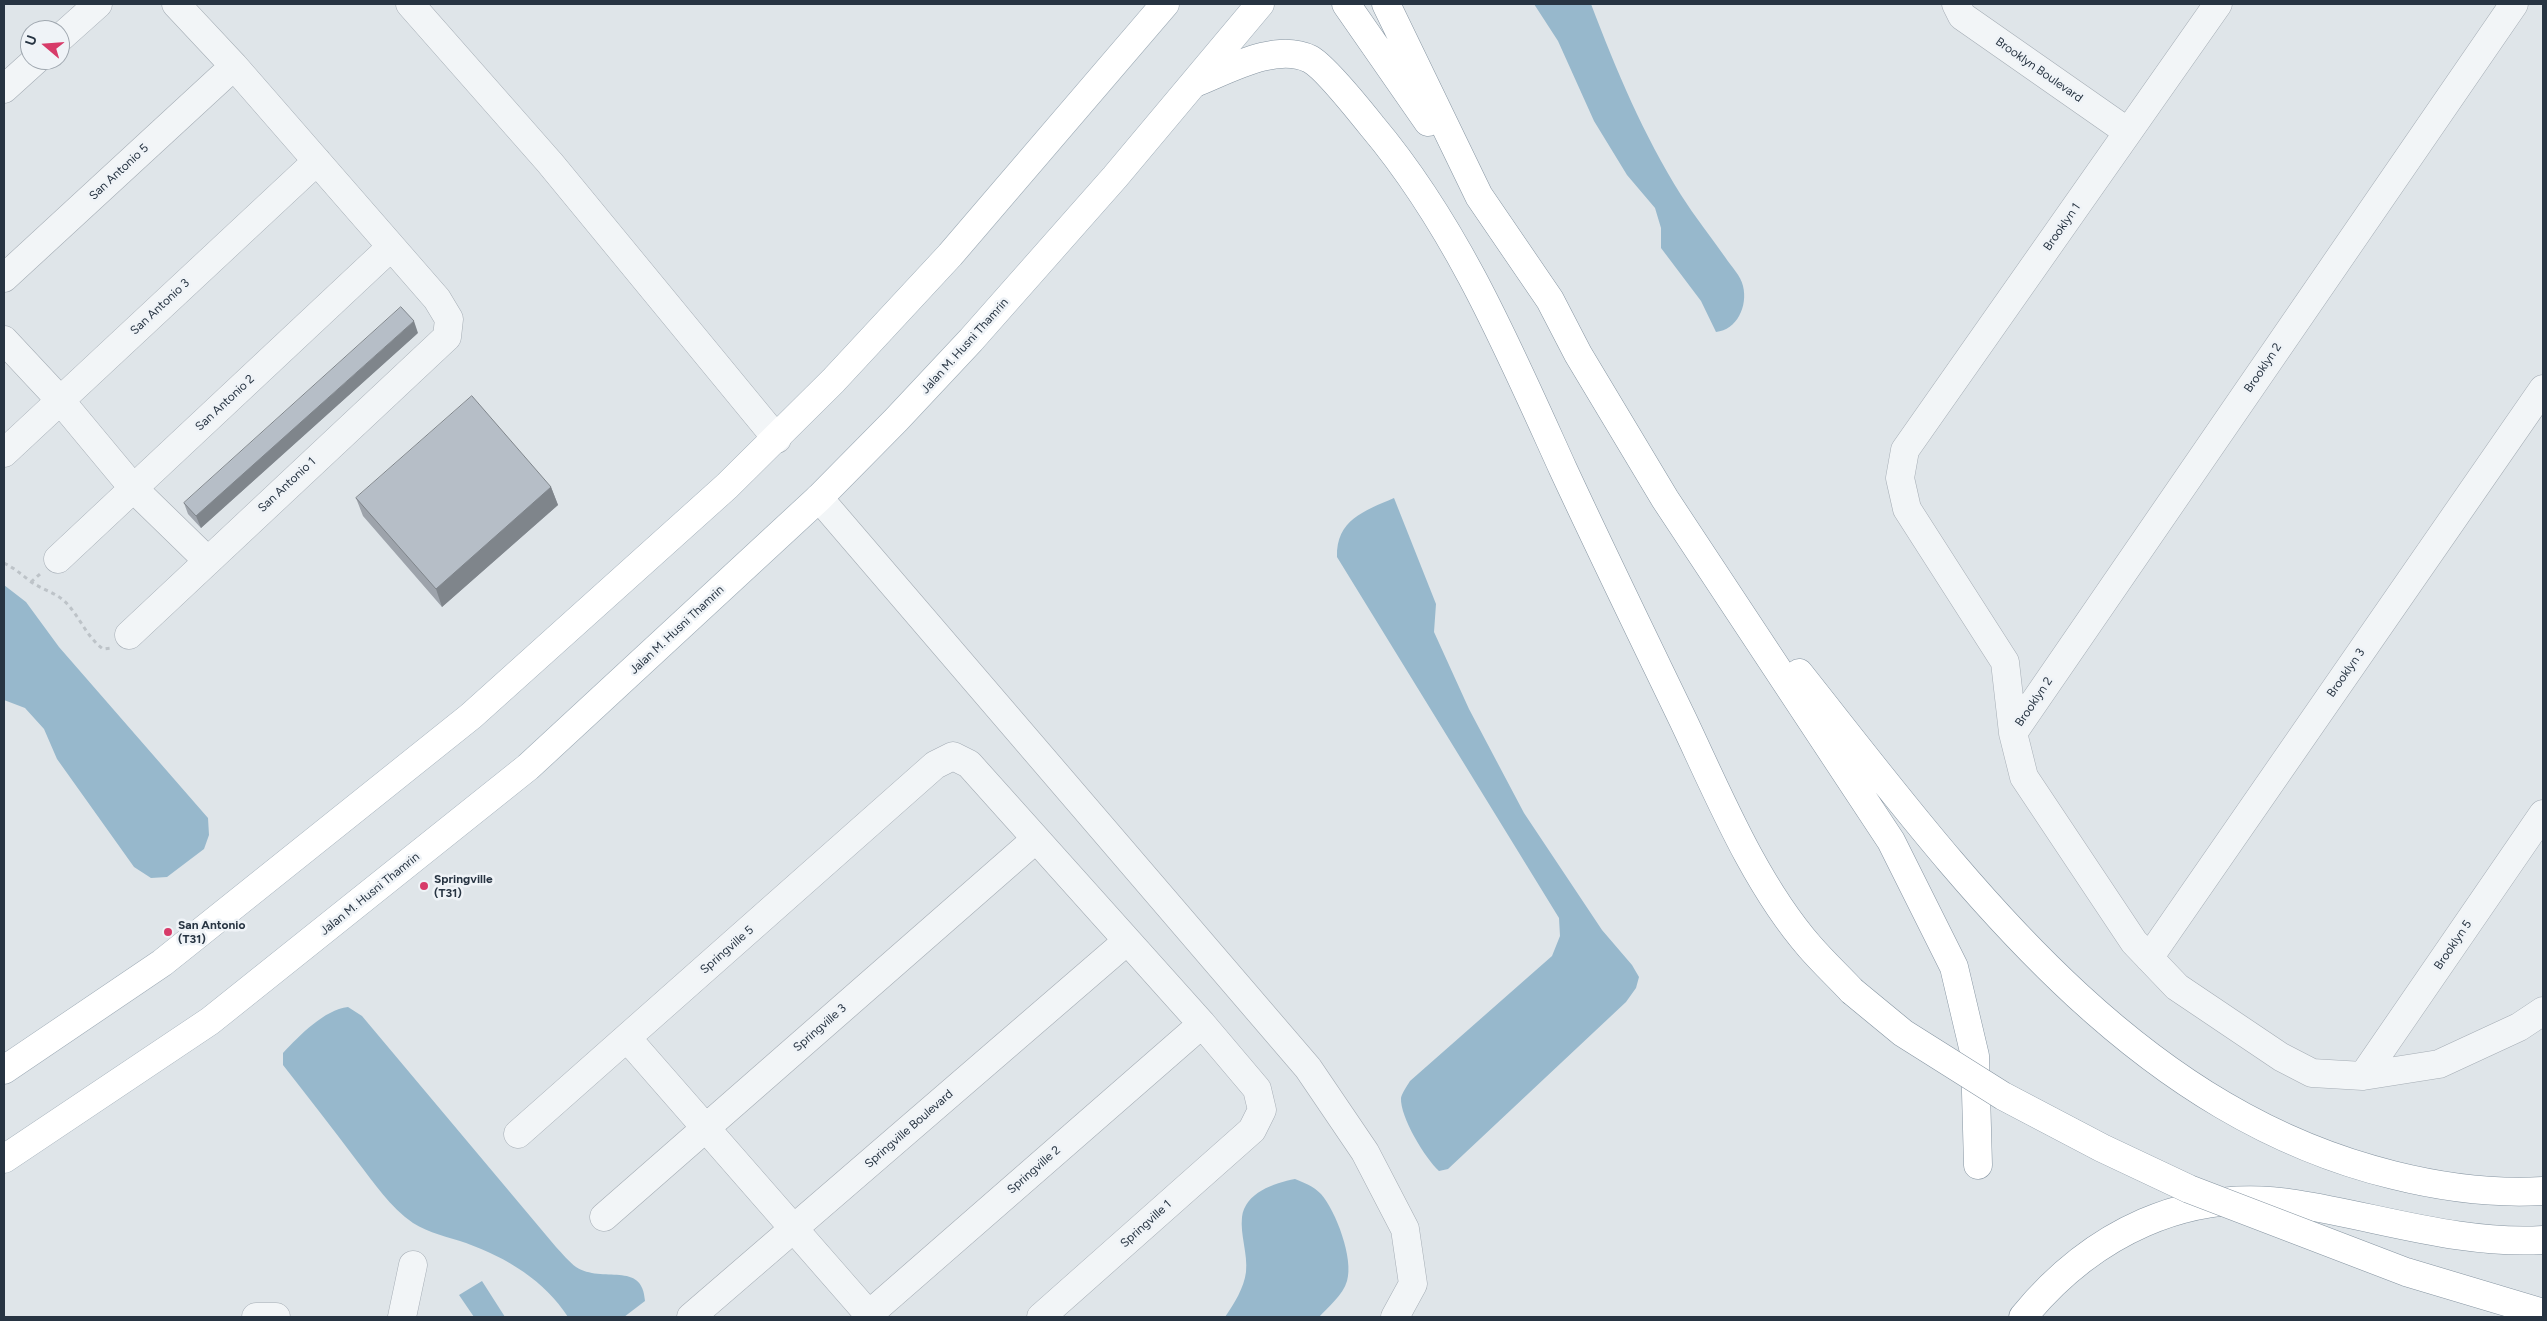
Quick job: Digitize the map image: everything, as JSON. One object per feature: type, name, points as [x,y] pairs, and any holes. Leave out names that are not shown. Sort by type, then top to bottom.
[{"type":"main road","points":[[4,1070],[162,963],[463,722],[777,439],[950,255],[1066,123],[1165,4]]},
{"type":"main road","points":[[1346,4],[1550,300],[1578,354],[1665,499],[1891,841],[1954,967],[1975,1056],[1978,1165]]},
{"type":"main road","points":[[1386,4],[1479,196]]},
{"type":"main road","name":"Jalan M. Husni Thamrin","points":[[4,1158],[210,1021],[528,767],[819,498],[971,340],[1195,83],[1258,5]]},
{"type":"main road","points":[[1195,83],[1274,54],[1288,53],[1312,60],[1349,99],[1404,166],[1483,296],[1587,520],[1732,822],[1771,892],[1809,946],[1852,991],[1903,1033],[2003,1096],[2102,1148],[2189,1189],[2406,1272],[2543,1313]]},
{"type":"main road","points":[[1665,499],[1918,824],[2026,945],[2068,987],[2141,1049],[2198,1091],[2237,1115],[2278,1136],[2317,1152],[2366,1168],[2456,1187],[2543,1191]]},
{"type":"main road","points":[[2023,1317],[2066,1271],[2094,1249],[2123,1232],[2158,1216],[2218,1203],[2267,1201],[2294,1203],[2424,1230],[2472,1237],[2543,1240]]},
{"type":"street","points":[[70,29],[98,4]]},
{"type":"street","points":[[176,4],[234,66],[391,247]]},
{"type":"street","points":[[410,4],[550,163],[777,439]]},
{"type":"street","name":"Brooklyn Boulevard","points":[[1956,4],[1962,16],[2128,132]]},
{"type":"street","name":"Brooklyn 1","points":[[2013,733],[2005,662],[1907,508],[1900,478],[1905,450],[2218,4]]},
{"type":"street","name":"Brooklyn 2","points":[[2013,733],[2514,4]]},
{"type":"street","name":"San Antonio 5","points":[[4,278],[234,66]]},
{"type":"street","points":[[4,89],[25,70]]},
{"type":"street","name":"San Antonio 3","points":[[4,452],[317,162]]},
{"type":"street","name":"San Antonio 1","points":[[129,636],[207,560],[447,337],[450,319],[437,299],[391,247]]},
{"type":"street","name":"San Antonio 2","points":[[58,559],[391,247]]},
{"type":"street","points":[[4,340],[60,400],[134,489],[207,560]]},
{"type":"street","name":"Brooklyn 3","points":[[2149,958],[2543,388]]},
{"type":"street","points":[[819,498],[1308,1068],[1365,1152],[1405,1229],[1413,1284],[1395,1317]]},
{"type":"street","points":[[2013,733],[2024,777],[2134,942],[2177,987],[2281,1057],[2312,1073],[2363,1076],[2439,1064],[2519,1027],[2543,1011]]},
{"type":"street","name":"Springville 5","points":[[518,1134],[936,765],[953,756],[969,764],[1036,839]]},
{"type":"street","name":"Brooklyn 5","points":[[2363,1076],[2543,814]]},
{"type":"street","points":[[1036,839],[1202,1024]]},
{"type":"street","name":"Springville 3","points":[[604,1217],[1036,839]]},
{"type":"street","name":"Springville Boulevard","points":[[691,1317],[1127,941]]},
{"type":"street","name":"Springville 1","points":[[1040,1317],[1252,1130],[1262,1110],[1257,1089],[1202,1024]]},
{"type":"street","name":"Springville 2","points":[[869,1316],[1202,1024]]},
{"type":"street","points":[[628,1038],[869,1316]]},
{"type":"street","points":[[402,1317],[413,1265]]},
{"type":"street","points":[[256,1317],[276,1317]]},
{"type":"path","points":[[4,563],[15,568],[31,582],[56,594],[68,605],[96,644],[103,649],[115,647],[129,636]]},
{"type":"water","points":[[1534,4],[1591,4],[1621,78],[1667,172],[1686,203],[1742,282],[1744,301],[1742,309],[1730,327],[1716,332],[1701,301],[1661,248],[1661,228],[1655,208],[1627,175],[1594,121],[1558,41]]},
{"type":"water","points":[[1394,498],[1436,604],[1434,632],[1469,709],[1524,813],[1602,930],[1632,965],[1639,977],[1636,988],[1626,1002],[1448,1169],[1439,1171],[1414,1137],[1402,1106],[1402,1094],[1410,1081],[1552,956],[1560,936],[1559,918],[1337,557],[1341,534],[1354,518]]},
{"type":"water","points":[[4,585],[26,602],[59,647],[208,818],[209,835],[204,849],[167,877],[151,878],[134,867],[57,759],[44,729],[25,708],[4,700]]},
{"type":"water","points":[[348,1007],[362,1016],[568,1260],[586,1272],[620,1275],[637,1281],[643,1288],[645,1301],[624,1317],[568,1317],[548,1292],[510,1263],[481,1249],[419,1226],[397,1210],[376,1186],[283,1065],[283,1053],[305,1031],[321,1018],[339,1009]]},
{"type":"water","points":[[1295,1179],[1309,1185],[1321,1194],[1338,1223],[1348,1261],[1349,1272],[1345,1286],[1339,1296],[1319,1317],[1225,1317],[1241,1290],[1245,1278],[1246,1258],[1242,1224],[1244,1209],[1255,1195],[1262,1190],[1278,1183]]},
{"type":"water","points":[[482,1281],[505,1317],[474,1317],[459,1295]]},
{"type":"building","points":[[401,307],[414,321],[196,516],[184,503]]},
{"type":"building","points":[[472,396],[551,487],[436,589],[356,498]]},
{"type":"place","name":"Springville (T31)","points":[[424,886]]},
{"type":"place","name":"San Antonio (T31)","points":[[168,932]]}]
